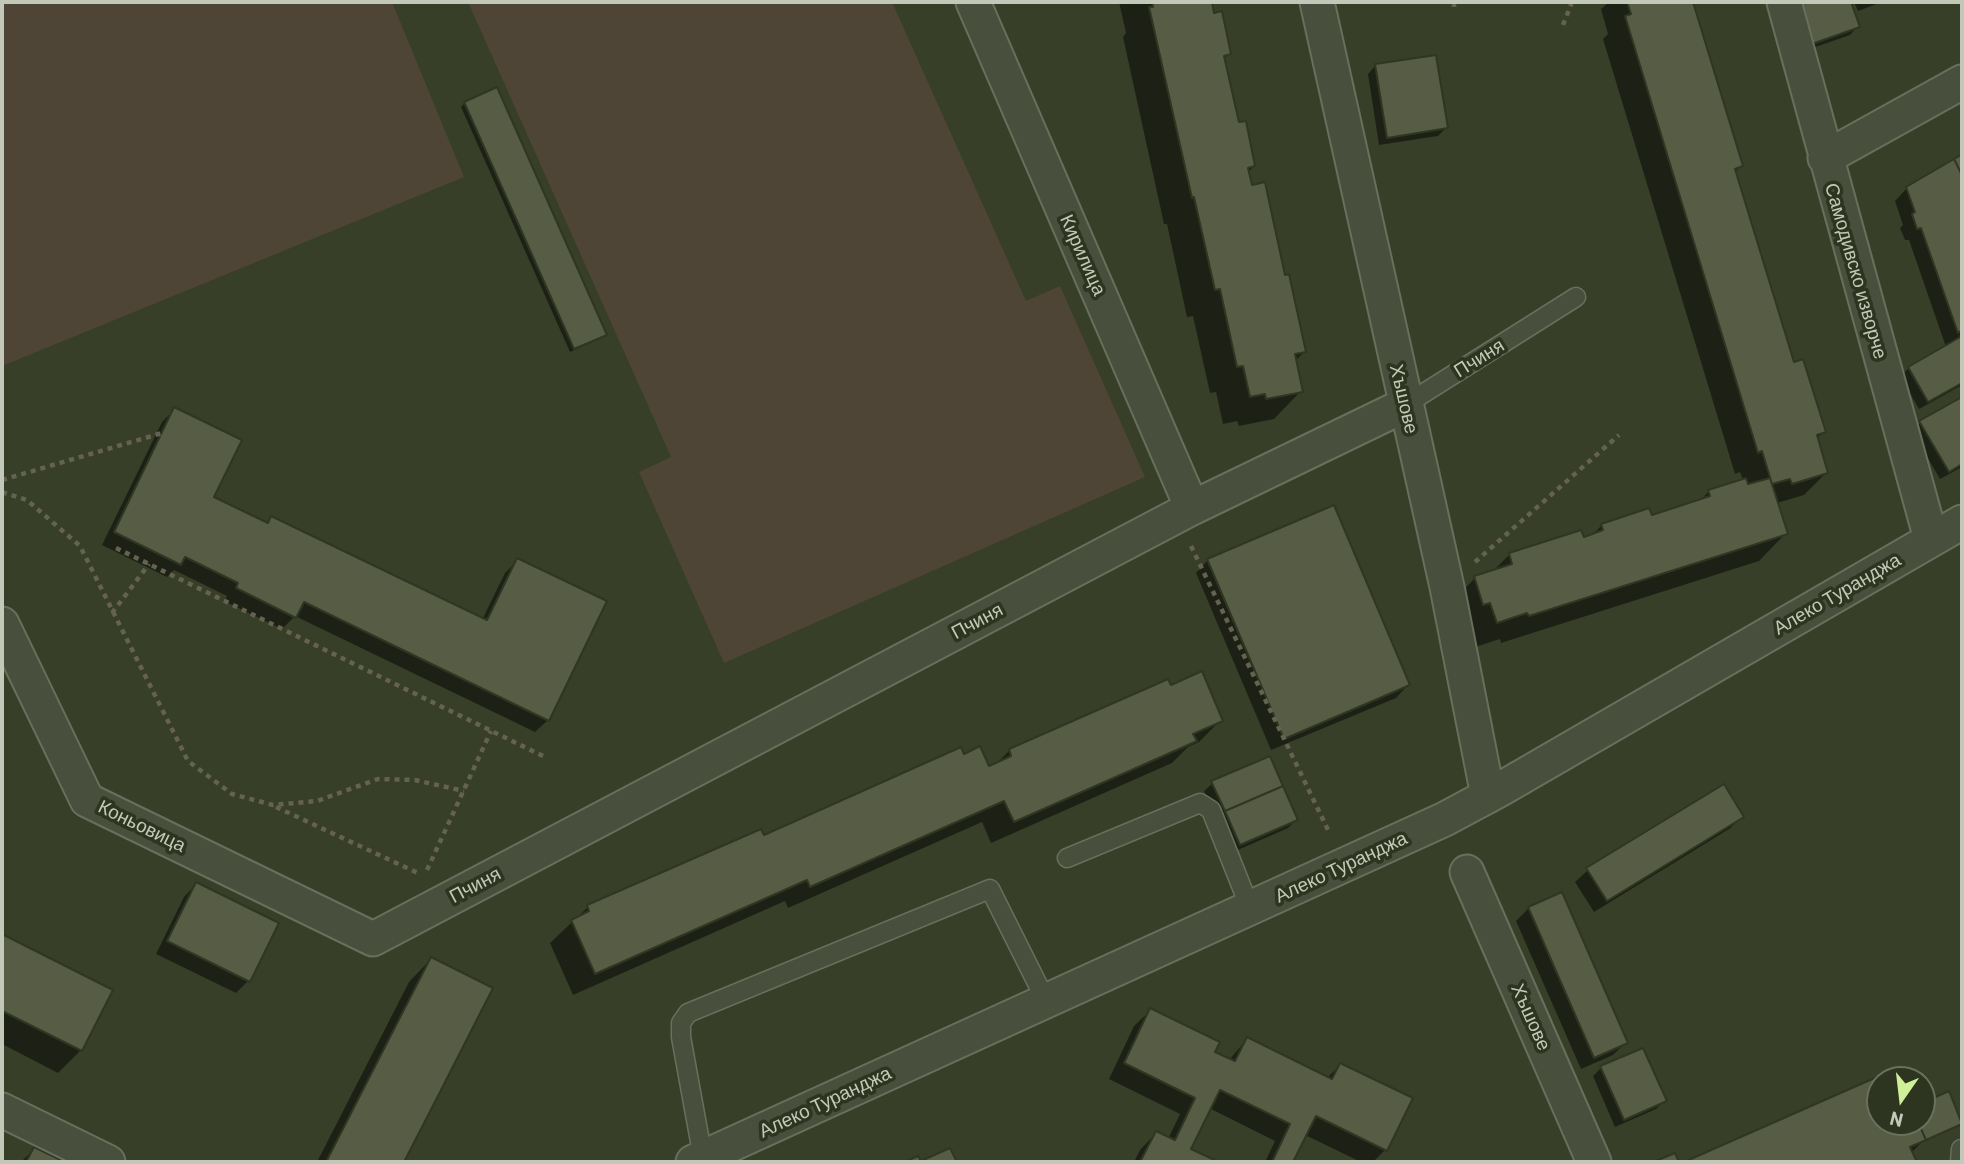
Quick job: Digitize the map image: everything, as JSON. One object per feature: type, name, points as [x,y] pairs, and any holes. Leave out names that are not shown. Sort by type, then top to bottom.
[{"type":"street","name":"Кирилица","points":[[973,2],[1185,512]]},
{"type":"street","name":"Хъшове","points":[[1317,2],[1447,587],[1488,796]]},
{"type":"street","name":"Самодивско изворче","points":[[1784,2],[1931,539]]},
{"type":"street","points":[[1825,158],[1962,82]]},
{"type":"street","name":"Пчиня","points":[[373,939],[1185,512],[1405,405]]},
{"type":"street","name":"Алеко Туранджа","points":[[698,1160],[1345,865],[1488,796],[1962,522]]},
{"type":"street","name":"Коньовица","points":[[2,624],[87,800],[373,939]]},
{"type":"street","name":"Хъшове","points":[[1467,872],[1594,1162]]},
{"type":"street","points":[[2,1110],[108,1162]]},
{"type":"lane","name":"Пчиня","points":[[1405,405],[1576,297]]},
{"type":"lane","points":[[1067,858],[1200,803],[1210,810],[1250,908]]},
{"type":"lane","points":[[698,1160],[681,1037],[681,1023],[688,1013],[990,889],[1046,1001]]},
{"type":"lane","points":[[1959,1162],[1962,1150]]},
{"type":"path","points":[[1563,25],[1572,2]]},
{"type":"path","points":[[2,480],[162,433]]},
{"type":"path","points":[[1447,587],[1619,435]]},
{"type":"path","points":[[2,492],[27,500],[80,546],[188,761],[232,794],[273,805],[424,876],[491,732]]},
{"type":"path","points":[[1185,512],[1345,865]]},
{"type":"path","points":[[116,548],[547,758]]},
{"type":"path","points":[[113,613],[149,564]]},
{"type":"path","points":[[273,805],[317,802],[379,779],[415,780],[464,791]]},
{"type":"shaded area","points":[[2,2],[392,2],[464,177],[2,366]]},
{"type":"shaded area","points":[[468,2],[892,2],[1026,301],[1060,286],[1145,477],[724,663],[639,472],[671,457]]},
{"type":"building","points":[[1152,2],[1212,2],[1214,13],[1222,11],[1231,54],[1224,56],[1239,122],[1246,121],[1255,166],[1248,168],[1252,185],[1265,182],[1285,275],[1289,274],[1306,352],[1295,354],[1303,392],[1266,399],[1265,394],[1250,397],[1243,366],[1237,367],[1220,289],[1215,290],[1194,197],[1192,198],[1149,7],[1153,7]]},
{"type":"building","points":[[1627,2],[1693,2],[1743,166],[1735,169],[1794,362],[1803,359],[1826,432],[1817,435],[1828,473],[1792,484],[1790,479],[1772,484],[1762,451],[1758,453],[1625,16],[1631,14]]},
{"type":"building","points":[[1796,2],[1851,2],[1860,27],[1812,44]]},
{"type":"building","points":[[1436,55],[1448,128],[1387,138],[1375,64]]},
{"type":"building","points":[[497,87],[607,335],[574,349],[464,102]]},
{"type":"building","points":[[1962,156],[1962,175],[1954,159]]},
{"type":"building","points":[[1954,159],[1962,175],[1962,330],[1958,333],[1921,228],[1917,229],[1912,214],[1915,212],[1906,187]]},
{"type":"building","points":[[1962,336],[1962,383],[1928,402],[1908,367]]},
{"type":"building","points":[[1962,397],[1962,464],[1949,472],[1919,421]]},
{"type":"building","points":[[174,407],[242,440],[214,497],[268,523],[271,516],[487,620],[517,558],[607,601],[549,721],[304,602],[296,618],[236,588],[238,583],[185,557],[181,565],[114,532]]},
{"type":"building","points":[[1746,478],[1748,484],[1770,478],[1788,534],[1529,616],[1527,613],[1497,623],[1490,603],[1483,605],[1474,576],[1512,564],[1509,553],[1581,530],[1584,537],[1603,530],[1601,524],[1649,508],[1652,515],[1710,496],[1708,490]]},
{"type":"building","points":[[1334,505],[1410,685],[1284,739],[1207,559]]},
{"type":"building","points":[[1202,671],[1223,721],[1193,734],[1197,741],[1014,822],[1004,801],[810,887],[807,880],[595,974],[571,920],[589,911],[587,905],[761,829],[764,835],[961,747],[964,754],[980,746],[989,766],[1011,756],[1009,749],[1168,679],[1171,685]]},
{"type":"building","points":[[1270,756],[1283,786],[1225,811],[1211,781]]},
{"type":"building","points":[[1724,784],[1744,817],[1607,901],[1586,868]]},
{"type":"building","points":[[1283,786],[1298,820],[1240,845],[1225,811]]},
{"type":"building","points":[[196,882],[279,923],[250,982],[167,941]]},
{"type":"building","points":[[1562,892],[1628,1043],[1594,1058],[1528,907]]},
{"type":"building","points":[[2,934],[113,990],[82,1051],[2,1011]]},
{"type":"building","points":[[431,957],[493,988],[439,1094],[404,1162],[326,1162]]},
{"type":"building","points":[[1150,1008],[1220,1042],[1215,1052],[1235,1061],[1247,1037],[1332,1079],[1340,1063],[1413,1098],[1387,1151],[1316,1116],[1293,1162],[1272,1162],[1290,1124],[1220,1090],[1191,1149],[1219,1162],[1140,1162],[1156,1131],[1175,1140],[1195,1098],[1124,1063]]},
{"type":"building","points":[[1643,1048],[1667,1101],[1624,1120],[1600,1066]]},
{"type":"building","points":[[1866,1082],[1866,1136],[1924,1136],[1926,1140],[1910,1147],[1917,1162],[1684,1162]]},
{"type":"building","points":[[1949,1091],[1962,1124],[1936,1136],[1936,1097]]},
{"type":"building","points":[[34,1147],[65,1162],[26,1162]]},
{"type":"building","points":[[950,1148],[957,1162],[904,1162],[918,1156],[921,1161]]},
{"type":"building","points":[[1675,1153],[1679,1162],[1653,1162]]}]
